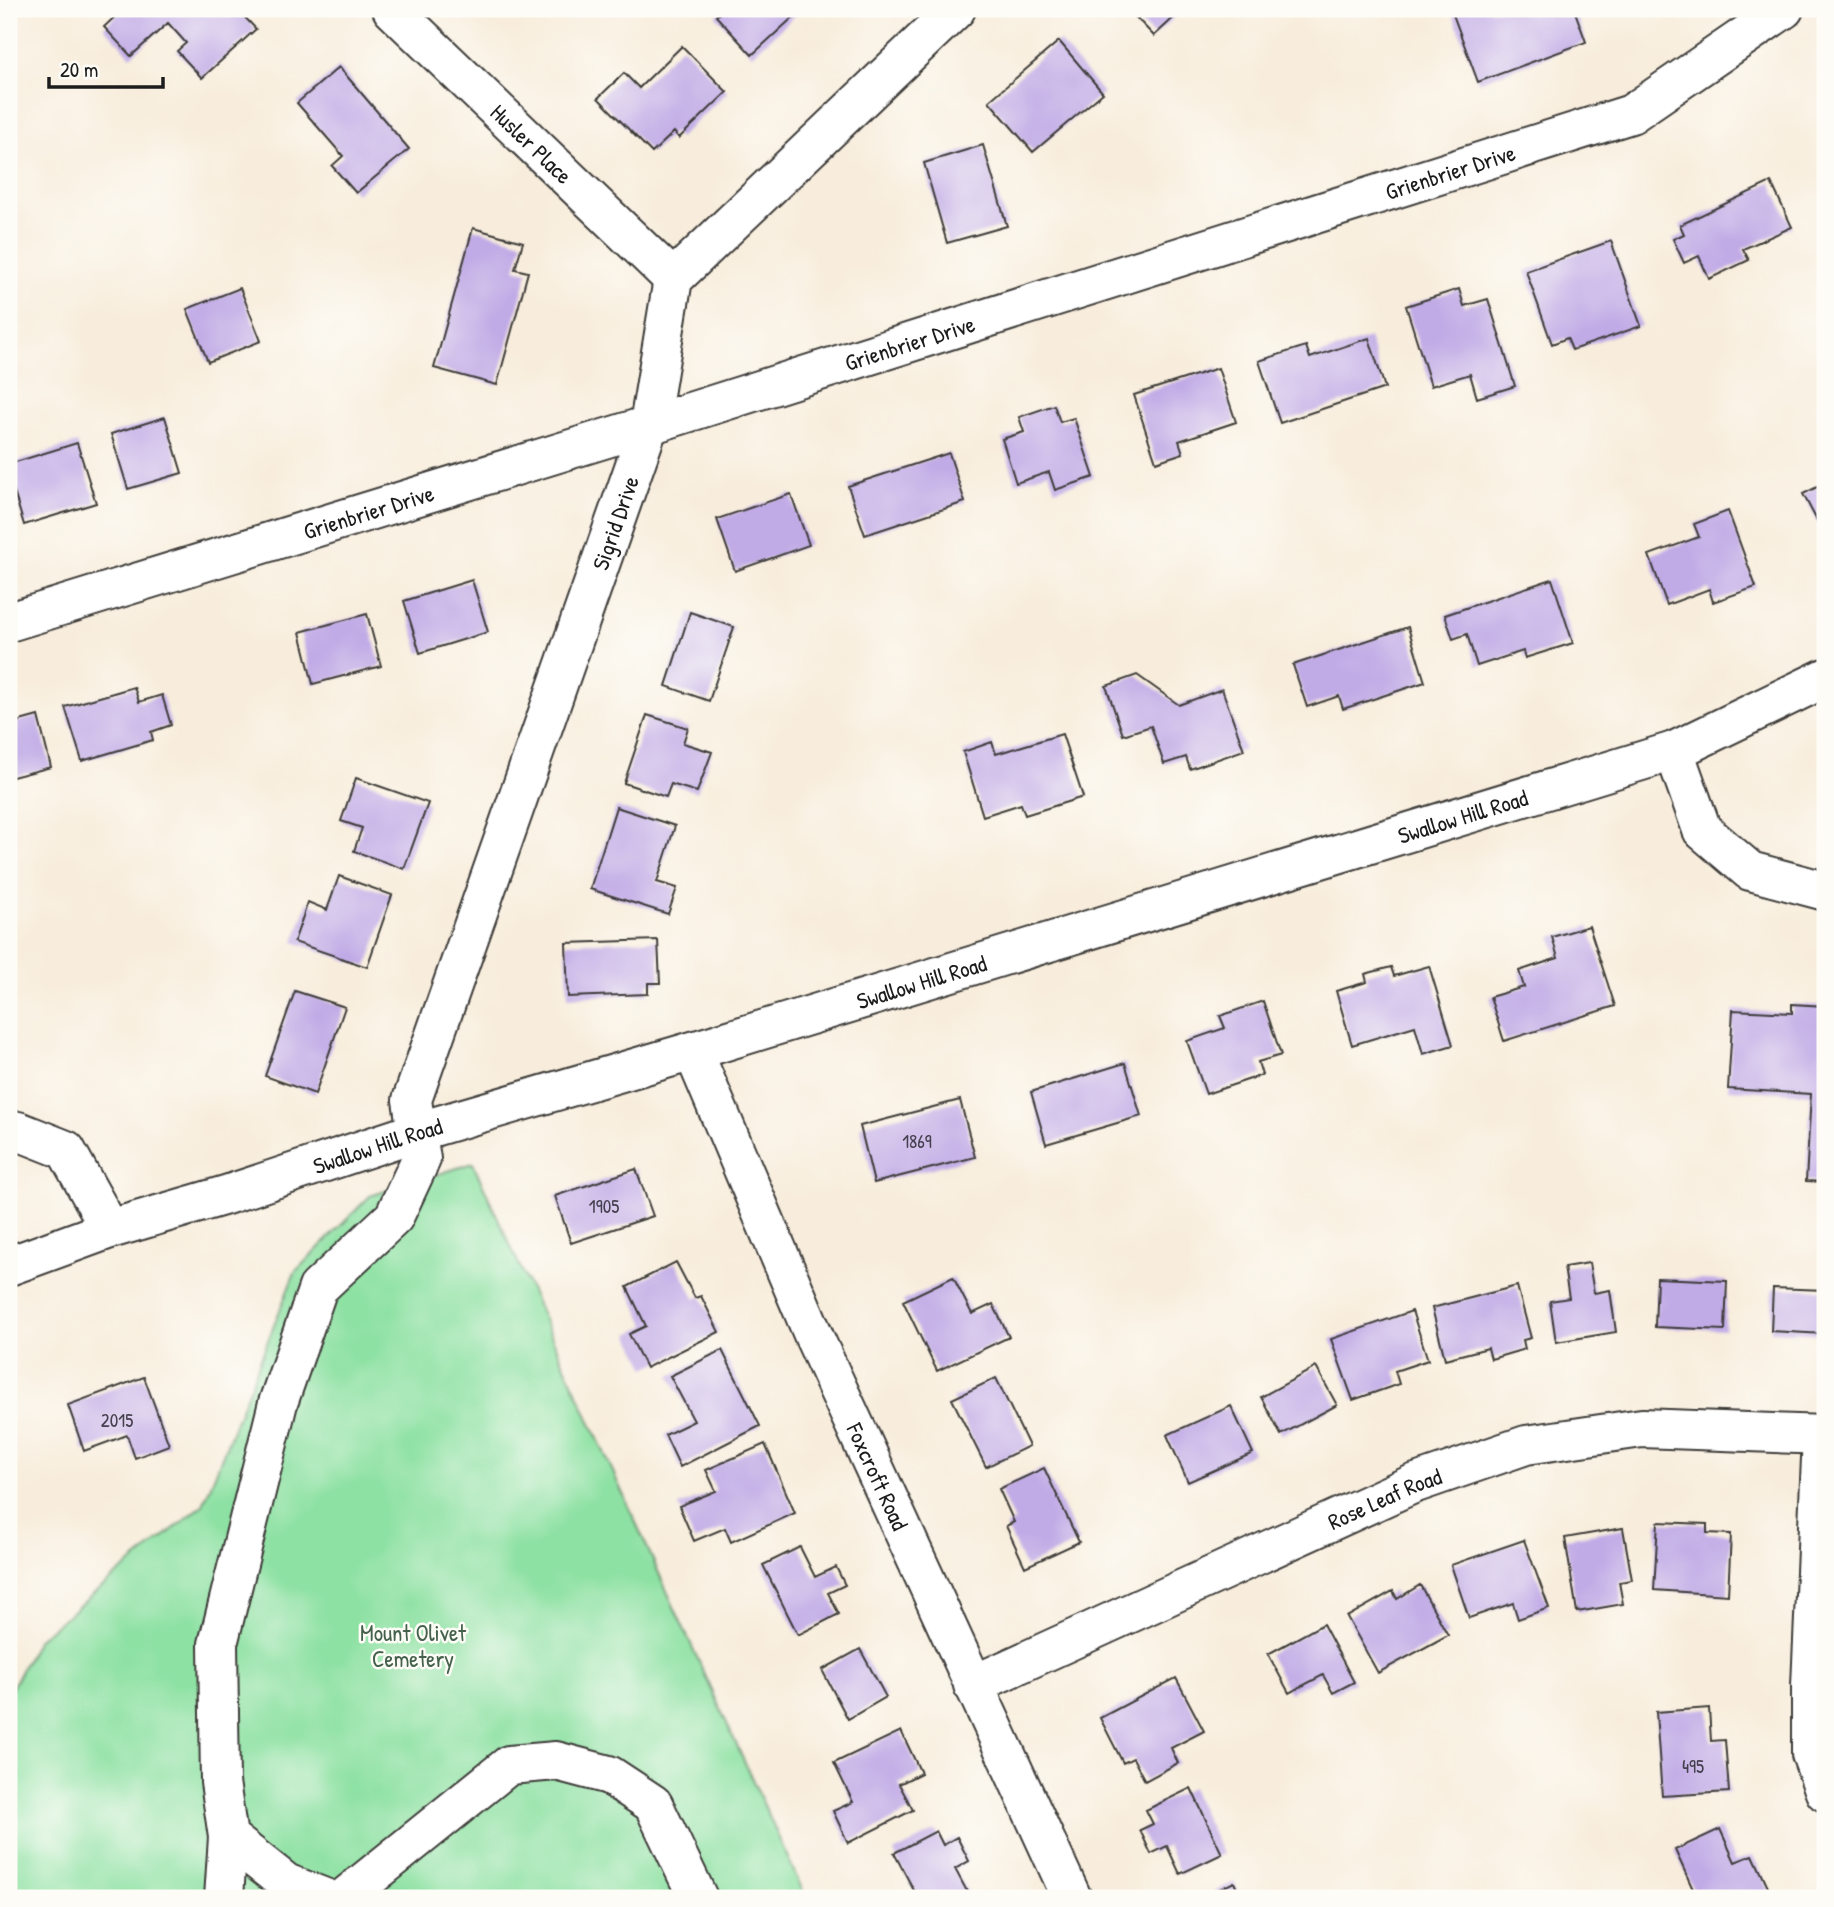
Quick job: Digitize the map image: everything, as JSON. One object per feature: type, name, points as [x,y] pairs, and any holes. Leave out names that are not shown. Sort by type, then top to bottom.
[{"type":"street","name":"Husler Place","points":[[392,9],[673,279]]},
{"type":"street","points":[[673,279],[956,9]]},
{"type":"street","name":"Grienbrier Drive","points":[[9,622],[649,425],[1631,114],[1784,9]]},
{"type":"street","name":"Sigrid Drive","points":[[224,1898],[228,1837],[220,1782],[218,1644],[278,1403],[317,1288],[394,1217],[421,1160],[412,1100],[649,425],[673,279]]},
{"type":"street","name":"Swallow Hill Road","points":[[9,1266],[110,1229],[226,1195],[416,1132],[693,1051],[1674,751],[1825,678]]},
{"type":"street","points":[[1674,751],[1702,830],[1750,871],[1825,891]]},
{"type":"street","name":"Foxcroft Road","points":[[693,1051],[815,1339],[1072,1898]]},
{"type":"street","points":[[9,1130],[66,1150],[110,1229]]},
{"type":"street","name":"Rose Leaf Road","points":[[973,1685],[1413,1484],[1526,1445],[1642,1428],[1824,1435]]},
{"type":"street","points":[[1824,1435],[1811,1686],[1811,1754],[1825,1791]]},
{"type":"street","points":[[344,1898],[509,1765],[556,1761],[609,1775],[653,1804],[698,1898]]},
{"type":"street","points":[[228,1837],[286,1883],[325,1898]]},
{"type":"green space","name":"Mount Olivet Cemetery","points":[[473,1163],[806,1898],[9,1898],[9,1693],[37,1640],[203,1505],[295,1272],[370,1196]]},
{"type":"building","points":[[123,9],[237,9],[256,29],[202,78],[177,51],[186,43],[168,23],[131,56],[104,27]]},
{"type":"building","points":[[724,9],[802,9],[752,55],[716,16]]},
{"type":"building","points":[[1128,9],[1183,9],[1154,36]]},
{"type":"building","points":[[1451,9],[1574,9],[1586,42],[1478,82]]},
{"type":"building","points":[[1059,41],[1103,93],[1033,152],[989,101]]},
{"type":"building","points":[[682,46],[727,92],[679,138],[674,132],[652,153],[598,98],[624,73],[639,88]]},
{"type":"building","points":[[339,67],[409,149],[356,193],[332,166],[343,156],[297,103]]},
{"type":"building","points":[[983,145],[1007,226],[947,243],[924,163]]},
{"type":"building","points":[[1771,182],[1792,227],[1743,249],[1749,260],[1709,279],[1699,256],[1684,263],[1673,239],[1684,234],[1680,225]]},
{"type":"building","points":[[473,228],[523,242],[515,269],[528,272],[497,385],[434,368]]},
{"type":"building","points":[[1611,241],[1641,326],[1572,350],[1567,338],[1552,344],[1526,271]]},
{"type":"building","points":[[240,288],[261,341],[208,362],[187,309]]},
{"type":"building","points":[[1459,289],[1464,306],[1488,299],[1515,386],[1477,398],[1470,374],[1431,386],[1406,306]]},
{"type":"building","points":[[1369,338],[1385,388],[1280,423],[1259,361],[1306,346],[1310,358]]},
{"type":"building","points":[[1218,368],[1236,422],[1179,441],[1183,453],[1156,462],[1134,395]]},
{"type":"building","points":[[1054,405],[1060,422],[1074,418],[1094,477],[1055,490],[1049,472],[1016,483],[1002,439],[1024,432],[1019,417]]},
{"type":"building","points":[[165,417],[182,473],[128,489],[111,434]]},
{"type":"building","points":[[77,443],[96,503],[24,525],[9,475],[9,464]]},
{"type":"building","points":[[949,453],[965,502],[865,535],[848,486]]},
{"type":"building","points":[[1825,483],[1825,536],[1803,494]]},
{"type":"building","points":[[791,494],[809,545],[735,571],[717,519]]},
{"type":"building","points":[[1728,511],[1756,587],[1713,602],[1709,589],[1667,605],[1649,555],[1699,537],[1694,524]]},
{"type":"building","points":[[1552,579],[1573,643],[1525,658],[1523,651],[1477,666],[1467,634],[1453,639],[1445,615]]},
{"type":"building","points":[[472,580],[488,632],[420,653],[404,601]]},
{"type":"building","points":[[690,612],[734,627],[709,701],[666,686]]},
{"type":"building","points":[[367,614],[381,666],[313,684],[300,632]]},
{"type":"building","points":[[1408,627],[1425,682],[1343,709],[1339,696],[1307,707],[1293,665]]},
{"type":"building","points":[[1137,675],[1179,705],[1222,689],[1244,750],[1190,769],[1186,757],[1164,764],[1151,726],[1123,735],[1106,686]]},
{"type":"building","points":[[134,687],[139,702],[162,695],[171,725],[151,732],[153,740],[82,761],[65,707]]},
{"type":"building","points":[[647,715],[688,728],[683,743],[712,752],[697,792],[671,784],[666,797],[624,783]]},
{"type":"building","points":[[38,716],[51,767],[9,778],[9,724]]},
{"type":"building","points":[[1062,734],[1083,797],[1025,815],[1021,804],[983,816],[963,752],[992,742],[996,754]]},
{"type":"building","points":[[356,778],[428,803],[404,869],[354,851],[362,828],[341,821]]},
{"type":"building","points":[[616,807],[675,826],[657,882],[677,888],[668,914],[590,889]]},
{"type":"building","points":[[339,876],[392,895],[367,967],[294,942],[308,902],[327,910]]},
{"type":"building","points":[[1589,926],[1615,1006],[1504,1041],[1490,997],[1524,987],[1519,971],[1558,958],[1552,937]]},
{"type":"building","points":[[658,940],[660,983],[648,983],[648,994],[568,997],[566,943]]},
{"type":"building","points":[[1429,966],[1453,1045],[1423,1054],[1415,1026],[1352,1045],[1336,991],[1367,982],[1365,974],[1391,967],[1394,976]]},
{"type":"building","points":[[295,991],[345,1007],[315,1094],[265,1076]]},
{"type":"building","points":[[1263,1001],[1281,1055],[1258,1062],[1262,1075],[1206,1094],[1187,1041],[1225,1028],[1220,1016]]},
{"type":"building","points":[[1792,1004],[1825,1006],[1825,1182],[1806,1181],[1811,1094],[1728,1089],[1733,1010],[1792,1013]]},
{"type":"building","points":[[1125,1063],[1141,1116],[1046,1144],[1031,1092]]},
{"type":"building","points":[[960,1100],[975,1157],[874,1183],[860,1126]]},
{"type":"building","points":[[636,1169],[653,1216],[571,1243],[555,1196]]},
{"type":"building","points":[[676,1262],[695,1298],[701,1296],[719,1332],[646,1368],[629,1334],[646,1326],[627,1287]]},
{"type":"building","points":[[1589,1263],[1594,1293],[1610,1290],[1616,1332],[1556,1342],[1550,1301],[1569,1298],[1564,1267]]},
{"type":"building","points":[[953,1277],[972,1314],[993,1304],[1009,1337],[937,1371],[903,1301]]},
{"type":"building","points":[[1657,1278],[1727,1281],[1725,1330],[1655,1327]]},
{"type":"building","points":[[1517,1286],[1531,1338],[1523,1340],[1525,1349],[1491,1359],[1488,1348],[1445,1359],[1432,1308]]},
{"type":"building","points":[[1773,1288],[1825,1290],[1825,1334],[1771,1331]]},
{"type":"building","points":[[1412,1311],[1428,1360],[1395,1371],[1399,1384],[1353,1400],[1331,1339]]},
{"type":"building","points":[[722,1350],[760,1426],[680,1467],[665,1435],[694,1421],[670,1376]]},
{"type":"building","points":[[1316,1367],[1337,1405],[1281,1435],[1261,1397]]},
{"type":"building","points":[[144,1377],[169,1445],[135,1458],[127,1435],[84,1451],[68,1405]]},
{"type":"building","points":[[996,1378],[1029,1446],[986,1467],[952,1399]]},
{"type":"building","points":[[1231,1406],[1253,1453],[1188,1482],[1167,1435]]},
{"type":"building","points":[[765,1444],[795,1513],[731,1542],[725,1528],[694,1541],[679,1506],[716,1491],[706,1470]]},
{"type":"building","points":[[1044,1468],[1079,1542],[1025,1567],[1006,1526],[1014,1522],[999,1489]]},
{"type":"building","points":[[1658,1522],[1707,1524],[1707,1533],[1731,1534],[1728,1595],[1654,1590]]},
{"type":"building","points":[[1623,1528],[1632,1580],[1619,1582],[1623,1604],[1577,1612],[1565,1538]]},
{"type":"building","points":[[1524,1540],[1549,1608],[1518,1619],[1513,1603],[1469,1618],[1451,1565]]},
{"type":"building","points":[[800,1547],[815,1577],[836,1567],[845,1585],[828,1593],[839,1614],[798,1635],[763,1565]]},
{"type":"building","points":[[1420,1585],[1448,1635],[1378,1673],[1347,1617],[1393,1591],[1397,1599]]},
{"type":"building","points":[[1323,1624],[1354,1682],[1333,1693],[1323,1675],[1289,1693],[1268,1654]]},
{"type":"building","points":[[860,1649],[886,1697],[848,1719],[822,1670]]},
{"type":"building","points":[[1176,1678],[1204,1731],[1171,1748],[1178,1763],[1145,1781],[1133,1758],[1123,1763],[1100,1718]]},
{"type":"building","points":[[1709,1708],[1711,1741],[1725,1740],[1729,1792],[1662,1796],[1656,1712]]},
{"type":"building","points":[[901,1731],[921,1773],[899,1784],[913,1810],[848,1843],[833,1811],[853,1802],[834,1763]]},
{"type":"building","points":[[1191,1788],[1222,1854],[1180,1874],[1167,1846],[1151,1854],[1140,1830],[1153,1824],[1146,1810]]},
{"type":"building","points":[[1720,1829],[1735,1862],[1753,1855],[1772,1896],[1697,1898],[1675,1850]]},
{"type":"building","points":[[936,1831],[943,1845],[957,1837],[969,1861],[955,1869],[969,1895],[963,1898],[918,1898],[894,1853]]},
{"type":"building","points":[[1234,1882],[1241,1898],[1201,1898]]}]
